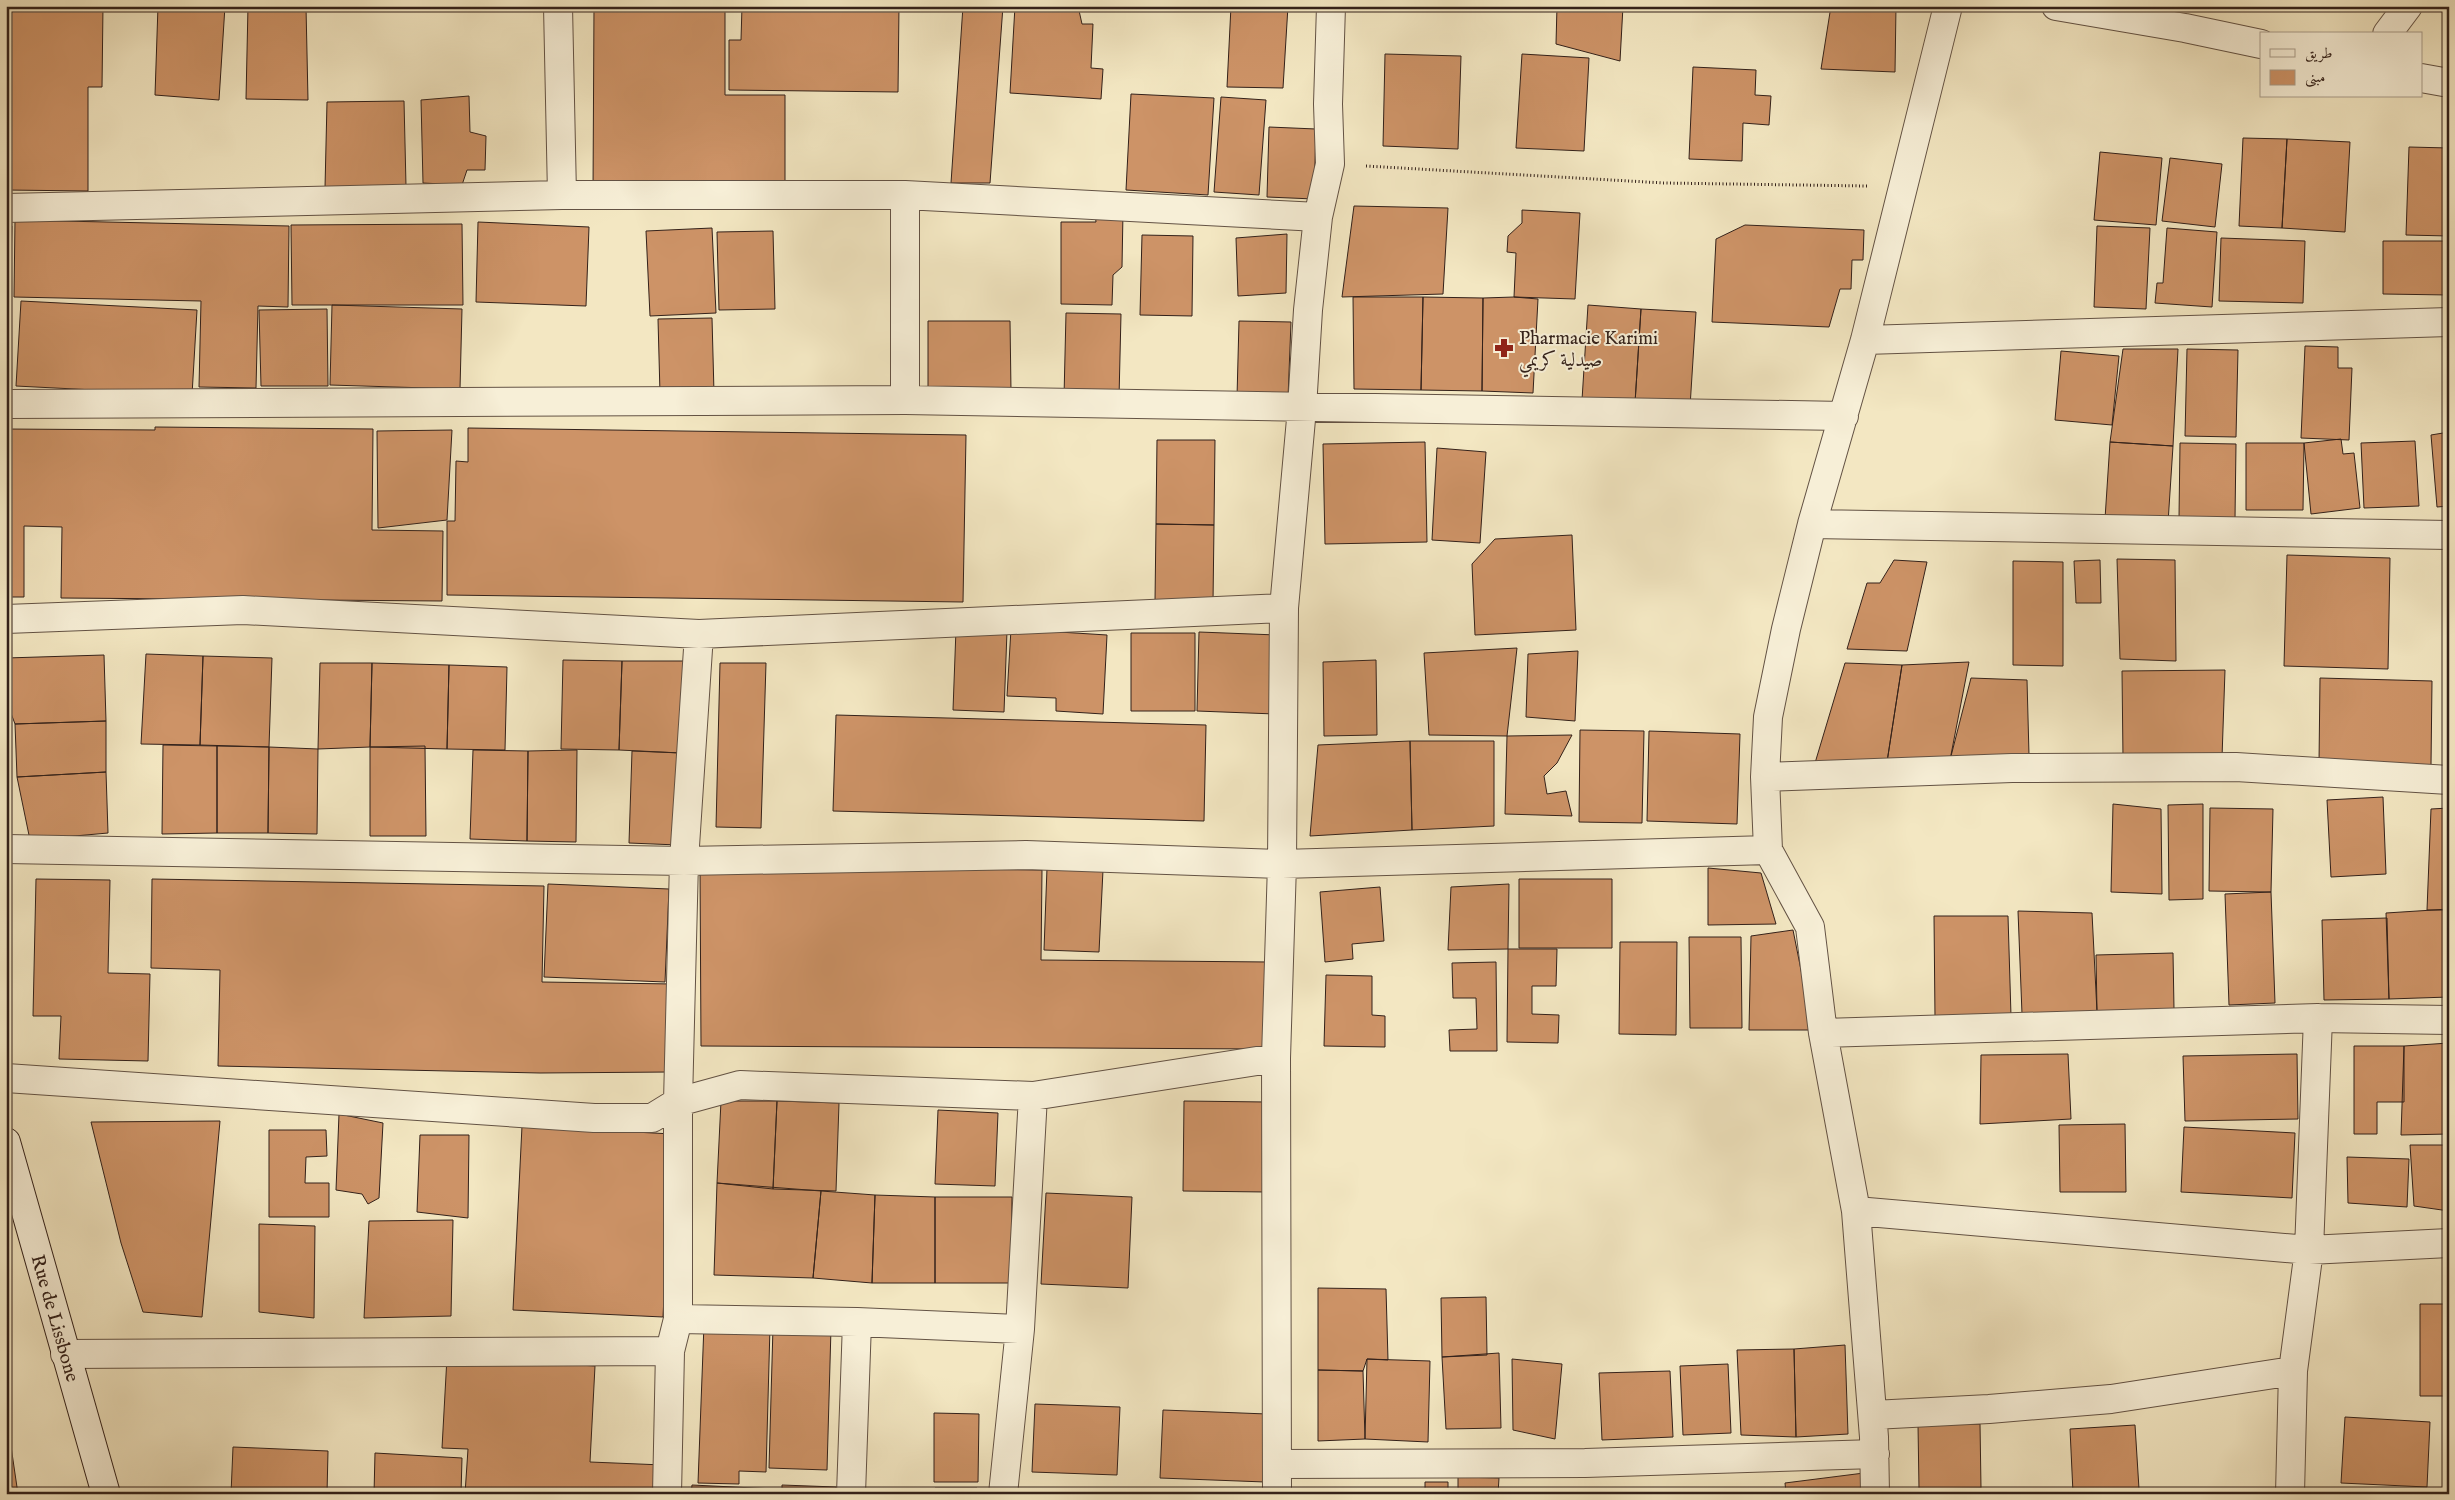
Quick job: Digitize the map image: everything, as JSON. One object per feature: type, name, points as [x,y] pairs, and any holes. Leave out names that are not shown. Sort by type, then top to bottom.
[{"type":"street","points":[[558,6],[562,195]]},
{"type":"street","points":[[1277,1494],[1276,1058],[1282,864],[1284,608],[1302,408],[1308,310],[1318,217],[1330,164],[1328,104],[1331,6]]},
{"type":"street","points":[[1875,1494],[1875,1454],[1856,1212],[1823,1033],[1810,927],[1768,850],[1765,777],[1768,717],[1786,629],[1812,524],[1865,340],[1948,6]]},
{"type":"street","points":[[2056,6],[2185,28],[2260,44]]},
{"type":"street","points":[[2388,32],[2408,6]]},
{"type":"street","points":[[2422,78],[2449,84]]},
{"type":"street","points":[[6,208],[562,195],[905,195],[1318,217]]},
{"type":"street","points":[[905,195],[905,400]]},
{"type":"street","points":[[1865,340],[2449,322]]},
{"type":"street","points":[[6,404],[905,400],[1844,416]]},
{"type":"street","points":[[1812,524],[2449,536]]},
{"type":"street","points":[[6,619],[243,610],[699,634],[1284,608]]},
{"type":"street","points":[[667,1494],[670,1351],[678,1319],[678,1102],[684,861],[699,634]]},
{"type":"street","points":[[1765,777],[2012,768],[2236,767],[2449,780]]},
{"type":"street","points":[[6,849],[684,861],[1026,855],[1282,864],[1768,850]]},
{"type":"street","points":[[1823,1033],[2318,1018],[2449,1020]]},
{"type":"street","points":[[2290,1494],[2293,1371],[2309,1250],[2318,1018]]},
{"type":"street","points":[[6,1078],[594,1118],[652,1118],[678,1102],[740,1085],[1033,1096],[1276,1058]]},
{"type":"street","points":[[1003,1494],[1020,1329],[1033,1096]]},
{"type":"street","name":"Rue de Lissbone","points":[[6,1142],[106,1494]]},
{"type":"street","points":[[1856,1212],[2309,1250],[2449,1243]]},
{"type":"street","points":[[678,1319],[857,1322],[1020,1329]]},
{"type":"street","points":[[851,1494],[857,1322]]},
{"type":"street","points":[[65,1354],[670,1351]]},
{"type":"street","points":[[1872,1415],[1989,1409],[2111,1399],[2293,1371]]},
{"type":"street","points":[[1277,1464],[1585,1463],[1875,1454]]},
{"type":"path","points":[[1330,164],[1664,183],[1902,187]]},
{"type":"building","points":[[6,6],[103,6],[102,87],[88,87],[88,191],[6,190]]},
{"type":"building","points":[[158,6],[225,6],[219,100],[155,95]]},
{"type":"building","points":[[248,6],[306,7],[308,100],[246,99]]},
{"type":"building","points":[[594,6],[725,6],[725,95],[785,95],[785,191],[593,191]]},
{"type":"building","points":[[742,6],[899,6],[898,92],[729,90],[729,40],[741,40]]},
{"type":"building","points":[[963,6],[1003,6],[990,183],[951,183]]},
{"type":"building","points":[[1015,6],[1078,6],[1082,24],[1093,24],[1091,68],[1103,69],[1101,99],[1010,93]]},
{"type":"building","points":[[1231,6],[1288,6],[1283,88],[1227,87]]},
{"type":"building","points":[[1557,6],[1623,6],[1620,61],[1556,44]]},
{"type":"building","points":[[1831,6],[1896,6],[1895,72],[1821,69]]},
{"type":"building","points":[[1385,54],[1461,56],[1458,149],[1383,146]]},
{"type":"building","points":[[1522,54],[1589,58],[1584,151],[1516,148]]},
{"type":"building","points":[[1693,67],[1756,70],[1755,95],[1771,96],[1769,125],[1743,123],[1742,161],[1689,159]]},
{"type":"building","points":[[1131,94],[1214,98],[1208,195],[1126,190]]},
{"type":"building","points":[[469,96],[470,132],[486,136],[485,170],[467,170],[462,185],[423,183],[421,100]]},
{"type":"building","points":[[1221,97],[1266,100],[1259,195],[1214,192]]},
{"type":"building","points":[[404,101],[406,186],[325,188],[327,102]]},
{"type":"building","points":[[1269,127],[1316,129],[1314,199],[1267,197]]},
{"type":"building","points":[[2243,138],[2287,139],[2282,228],[2239,226]]},
{"type":"building","points":[[2287,139],[2350,142],[2345,232],[2282,228]]},
{"type":"building","points":[[2409,147],[2449,148],[2449,236],[2406,235]]},
{"type":"building","points":[[2100,152],[2162,158],[2156,225],[2094,220]]},
{"type":"building","points":[[2170,158],[2222,164],[2215,227],[2162,221]]},
{"type":"building","points":[[1354,206],[1448,208],[1443,294],[1342,297]]},
{"type":"building","points":[[1522,210],[1580,213],[1575,299],[1514,297],[1516,253],[1507,252],[1508,236],[1522,223]]},
{"type":"building","points":[[1095,212],[1123,212],[1122,267],[1113,275],[1112,305],[1061,304],[1061,222],[1096,222]]},
{"type":"building","points":[[15,220],[289,226],[288,307],[258,306],[256,388],[199,387],[201,301],[14,297]]},
{"type":"building","points":[[478,222],[589,227],[586,306],[476,302]]},
{"type":"building","points":[[462,224],[463,305],[292,305],[291,225]]},
{"type":"building","points":[[1745,225],[1864,230],[1863,260],[1852,260],[1851,289],[1840,289],[1829,327],[1712,322],[1716,239]]},
{"type":"building","points":[[6,226],[12,226],[10,299],[6,298]]},
{"type":"building","points":[[2097,226],[2150,228],[2146,309],[2094,307]]},
{"type":"building","points":[[712,228],[716,313],[650,316],[646,231]]},
{"type":"building","points":[[2167,228],[2217,232],[2212,307],[2155,303],[2157,283],[2163,283]]},
{"type":"building","points":[[773,231],[775,309],[719,310],[717,232]]},
{"type":"building","points":[[1287,234],[1286,293],[1238,296],[1236,238]]},
{"type":"building","points":[[1142,235],[1193,236],[1192,316],[1140,315]]},
{"type":"building","points":[[2221,238],[2305,241],[2303,303],[2219,301]]},
{"type":"building","points":[[2383,241],[2449,241],[2449,295],[2383,294]]},
{"type":"building","points":[[1353,297],[1423,297],[1421,390],[1354,389]]},
{"type":"building","points":[[1423,297],[1483,298],[1482,391],[1421,390]]},
{"type":"building","points":[[1514,297],[1538,299],[1533,393],[1482,391],[1483,298]]},
{"type":"building","points":[[21,301],[197,310],[192,395],[16,386]]},
{"type":"building","points":[[332,305],[462,309],[460,389],[330,385]]},
{"type":"building","points":[[1588,305],[1641,309],[1635,403],[1582,400]]},
{"type":"building","points":[[327,309],[328,386],[261,386],[259,310]]},
{"type":"building","points":[[1641,309],[1696,312],[1690,407],[1635,403]]},
{"type":"building","points":[[1066,313],[1121,314],[1119,398],[1064,397]]},
{"type":"building","points":[[712,318],[714,393],[660,394],[658,319]]},
{"type":"building","points":[[928,321],[1010,321],[1011,391],[928,391]]},
{"type":"building","points":[[1239,321],[1291,322],[1288,398],[1237,397]]},
{"type":"building","points":[[2305,346],[2338,347],[2338,368],[2352,368],[2349,440],[2301,438]]},
{"type":"building","points":[[2123,349],[2178,349],[2173,446],[2110,442]]},
{"type":"building","points":[[2187,349],[2238,350],[2236,437],[2185,436]]},
{"type":"building","points":[[2061,351],[2119,356],[2112,425],[2055,420]]},
{"type":"building","points":[[155,427],[373,429],[372,530],[443,531],[442,601],[61,598],[62,527],[24,526],[24,597],[6,597],[6,429],[155,430]]},
{"type":"building","points":[[468,428],[966,435],[963,602],[447,595],[447,521],[455,521],[456,461],[468,462]]},
{"type":"building","points":[[452,430],[447,520],[378,528],[377,431]]},
{"type":"building","points":[[2449,432],[2449,506],[2437,507],[2431,435]]},
{"type":"building","points":[[2341,439],[2343,454],[2354,453],[2360,508],[2311,514],[2304,443]]},
{"type":"building","points":[[1157,440],[1215,440],[1214,525],[1156,524]]},
{"type":"building","points":[[2415,441],[2419,506],[2364,508],[2361,443]]},
{"type":"building","points":[[1425,442],[1427,542],[1325,544],[1323,444]]},
{"type":"building","points":[[2110,442],[2173,446],[2168,523],[2105,519]]},
{"type":"building","points":[[2180,443],[2236,444],[2235,519],[2179,518]]},
{"type":"building","points":[[2246,443],[2304,443],[2303,510],[2246,510]]},
{"type":"building","points":[[1437,448],[1486,452],[1480,543],[1432,540]]},
{"type":"building","points":[[1156,524],[1214,525],[1213,602],[1155,601]]},
{"type":"building","points":[[1572,535],[1576,630],[1475,635],[1472,564],[1495,539]]},
{"type":"building","points":[[2287,555],[2390,558],[2388,669],[2284,666]]},
{"type":"building","points":[[2117,559],[2175,560],[2176,661],[2120,659]]},
{"type":"building","points":[[1894,560],[1927,562],[1907,651],[1847,649],[1867,583],[1880,583]]},
{"type":"building","points":[[2100,560],[2101,603],[2076,603],[2074,561]]},
{"type":"building","points":[[2013,561],[2063,562],[2063,666],[2013,665]]},
{"type":"building","points":[[956,629],[1007,631],[1004,712],[953,710]]},
{"type":"building","points":[[1011,629],[1107,635],[1103,714],[1056,711],[1056,698],[1007,696]]},
{"type":"building","points":[[1199,632],[1277,635],[1275,714],[1197,711]]},
{"type":"building","points":[[1131,633],[1195,633],[1195,711],[1131,711]]},
{"type":"building","points":[[1517,648],[1507,736],[1429,735],[1424,653]]},
{"type":"building","points":[[1578,651],[1575,721],[1526,717],[1528,654]]},
{"type":"building","points":[[146,654],[203,656],[200,745],[141,744]]},
{"type":"building","points":[[104,655],[106,721],[15,724],[6,700],[6,658]]},
{"type":"building","points":[[203,656],[272,658],[269,747],[200,745]]},
{"type":"building","points":[[563,660],[622,661],[619,750],[561,749]]},
{"type":"building","points":[[1376,660],[1377,735],[1324,736],[1323,662]]},
{"type":"building","points":[[622,661],[686,661],[681,753],[619,750]]},
{"type":"building","points":[[1969,662],[1950,760],[1887,762],[1902,665]]},
{"type":"building","points":[[320,663],[372,663],[370,747],[318,749]]},
{"type":"building","points":[[372,663],[449,665],[447,749],[370,747]]},
{"type":"building","points":[[720,663],[766,663],[761,828],[716,827]]},
{"type":"building","points":[[1845,663],[1902,665],[1887,762],[1815,763]]},
{"type":"building","points":[[449,665],[507,667],[505,750],[447,749]]},
{"type":"building","points":[[2225,670],[2222,758],[2123,758],[2122,671]]},
{"type":"building","points":[[1971,678],[2027,680],[2029,755],[1950,760]]},
{"type":"building","points":[[2320,678],[2432,681],[2431,765],[2319,763]]},
{"type":"building","points":[[836,715],[1206,725],[1204,821],[833,811]]},
{"type":"building","points":[[106,721],[106,772],[17,777],[15,724]]},
{"type":"building","points":[[1580,730],[1644,731],[1642,823],[1579,822]]},
{"type":"building","points":[[1649,731],[1740,734],[1737,824],[1647,821]]},
{"type":"building","points":[[1572,735],[1557,763],[1544,776],[1547,794],[1566,791],[1572,816],[1505,814],[1507,736]]},
{"type":"building","points":[[1410,741],[1412,830],[1310,836],[1318,745]]},
{"type":"building","points":[[1410,741],[1494,741],[1494,826],[1412,830]]},
{"type":"building","points":[[163,745],[217,746],[217,833],[162,834]]},
{"type":"building","points":[[217,746],[269,747],[268,833],[217,833]]},
{"type":"building","points":[[425,746],[426,836],[370,836],[370,747]]},
{"type":"building","points":[[269,747],[318,749],[317,834],[268,833]]},
{"type":"building","points":[[473,750],[528,751],[527,841],[470,839]]},
{"type":"building","points":[[577,750],[576,842],[527,841],[528,751]]},
{"type":"building","points":[[632,751],[681,753],[678,845],[629,843]]},
{"type":"building","points":[[106,772],[108,833],[30,840],[17,777]]},
{"type":"building","points":[[2383,797],[2386,874],[2331,877],[2327,800]]},
{"type":"building","points":[[2113,804],[2161,809],[2162,894],[2111,892]]},
{"type":"building","points":[[2203,804],[2203,899],[2169,900],[2168,805]]},
{"type":"building","points":[[2210,808],[2273,809],[2271,892],[2209,891]]},
{"type":"building","points":[[2449,808],[2449,910],[2427,910],[2431,809]]},
{"type":"building","points":[[700,866],[1042,870],[1041,960],[1269,962],[1264,1049],[701,1046]]},
{"type":"building","points":[[1047,868],[1103,870],[1099,952],[1044,950]]},
{"type":"building","points":[[1708,868],[1761,873],[1776,924],[1708,925]]},
{"type":"building","points":[[36,879],[110,880],[108,973],[150,974],[148,1061],[59,1059],[61,1016],[33,1016]]},
{"type":"building","points":[[152,879],[544,886],[542,982],[673,984],[670,1072],[540,1073],[218,1066],[220,970],[151,968]]},
{"type":"building","points":[[1519,879],[1612,879],[1612,948],[1519,948]]},
{"type":"building","points":[[548,884],[669,889],[665,982],[544,977]]},
{"type":"building","points":[[1509,884],[1508,949],[1448,950],[1451,887]]},
{"type":"building","points":[[1380,887],[1384,941],[1352,944],[1353,959],[1325,962],[1320,892]]},
{"type":"building","points":[[2271,892],[2275,1003],[2229,1005],[2225,894]]},
{"type":"building","points":[[2449,909],[2449,997],[2389,999],[2386,913]]},
{"type":"building","points":[[2018,911],[2092,913],[2097,1012],[2022,1014]]},
{"type":"building","points":[[1934,916],[2008,916],[2011,1016],[1935,1018]]},
{"type":"building","points":[[2387,918],[2389,999],[2324,1000],[2322,920]]},
{"type":"building","points":[[1793,930],[1813,1030],[1749,1030],[1751,936]]},
{"type":"building","points":[[1689,937],[1741,937],[1742,1028],[1690,1028]]},
{"type":"building","points":[[1620,942],[1677,942],[1676,1035],[1619,1034]]},
{"type":"building","points":[[1508,949],[1557,949],[1556,986],[1532,986],[1532,1014],[1559,1015],[1558,1043],[1507,1042]]},
{"type":"building","points":[[2173,953],[2174,1009],[2097,1012],[2096,955]]},
{"type":"building","points":[[1496,962],[1497,1051],[1450,1051],[1449,1030],[1477,1029],[1476,998],[1453,998],[1452,963]]},
{"type":"building","points":[[1326,975],[1372,976],[1372,1015],[1385,1016],[1385,1047],[1324,1046]]},
{"type":"building","points":[[2449,1043],[2449,1134],[2401,1135],[2404,1046]]},
{"type":"building","points":[[2354,1046],[2404,1046],[2404,1102],[2377,1102],[2377,1134],[2354,1134]]},
{"type":"building","points":[[2068,1054],[2071,1119],[1980,1124],[1981,1055]]},
{"type":"building","points":[[2297,1054],[2298,1119],[2185,1121],[2183,1056]]},
{"type":"building","points":[[721,1101],[777,1101],[773,1189],[717,1183]]},
{"type":"building","points":[[777,1101],[839,1103],[836,1191],[773,1189]]},
{"type":"building","points":[[1184,1101],[1266,1102],[1266,1192],[1183,1191]]},
{"type":"building","points":[[938,1110],[998,1113],[995,1186],[935,1184]]},
{"type":"building","points":[[339,1114],[383,1123],[379,1198],[368,1204],[362,1194],[336,1190]]},
{"type":"building","points":[[220,1121],[202,1317],[143,1312],[121,1243],[91,1122]]},
{"type":"building","points":[[2125,1124],[2126,1192],[2060,1192],[2059,1125]]},
{"type":"building","points":[[522,1126],[672,1134],[663,1317],[513,1310]]},
{"type":"building","points":[[2184,1127],[2295,1133],[2292,1198],[2181,1192]]},
{"type":"building","points":[[269,1130],[326,1130],[327,1156],[306,1157],[305,1183],[329,1183],[329,1217],[269,1217]]},
{"type":"building","points":[[420,1135],[469,1135],[468,1218],[417,1212]]},
{"type":"building","points":[[2410,1145],[2449,1145],[2449,1211],[2414,1206]]},
{"type":"building","points":[[2347,1157],[2409,1159],[2407,1207],[2348,1203]]},
{"type":"building","points":[[717,1183],[821,1191],[813,1278],[714,1275]]},
{"type":"building","points":[[821,1191],[875,1195],[872,1283],[813,1278]]},
{"type":"building","points":[[1046,1193],[1132,1197],[1128,1288],[1041,1284]]},
{"type":"building","points":[[875,1195],[935,1197],[935,1283],[872,1283]]},
{"type":"building","points":[[935,1197],[1012,1197],[1011,1283],[935,1283]]},
{"type":"building","points":[[453,1220],[451,1316],[364,1318],[369,1221]]},
{"type":"building","points":[[259,1224],[315,1226],[314,1318],[259,1312]]},
{"type":"building","points":[[1318,1288],[1386,1289],[1388,1360],[1367,1359],[1363,1371],[1318,1370]]},
{"type":"building","points":[[1486,1297],[1487,1355],[1442,1357],[1441,1298]]},
{"type":"building","points":[[2420,1304],[2449,1304],[2449,1396],[2420,1396]]},
{"type":"building","points":[[704,1324],[770,1327],[766,1472],[739,1471],[739,1484],[698,1483]]},
{"type":"building","points":[[773,1327],[831,1328],[827,1470],[769,1468]]},
{"type":"building","points":[[1845,1345],[1848,1434],[1796,1437],[1794,1349]]},
{"type":"building","points":[[1794,1349],[1796,1437],[1741,1435],[1737,1350]]},
{"type":"building","points":[[1499,1353],[1501,1428],[1446,1429],[1442,1357]]},
{"type":"building","points":[[447,1357],[595,1366],[590,1462],[663,1465],[662,1494],[465,1494],[468,1449],[442,1448]]},
{"type":"building","points":[[1367,1359],[1430,1361],[1428,1442],[1365,1439]]},
{"type":"building","points":[[1512,1359],[1562,1364],[1555,1439],[1513,1430]]},
{"type":"building","points":[[1728,1364],[1731,1433],[1683,1435],[1680,1366]]},
{"type":"building","points":[[1318,1370],[1363,1371],[1365,1439],[1318,1441]]},
{"type":"building","points":[[1670,1371],[1673,1437],[1602,1440],[1599,1373]]},
{"type":"building","points":[[1035,1404],[1120,1407],[1117,1475],[1032,1472]]},
{"type":"building","points":[[1163,1410],[1267,1414],[1265,1482],[1160,1478]]},
{"type":"building","points":[[934,1413],[979,1414],[978,1482],[934,1482]]},
{"type":"building","points":[[2345,1417],[2430,1422],[2427,1487],[2341,1483]]},
{"type":"building","points":[[1980,1424],[1981,1488],[1919,1489],[1918,1425]]},
{"type":"building","points":[[2135,1425],[2139,1489],[2073,1493],[2070,1429]]},
{"type":"building","points":[[6,1426],[8,1426],[18,1494],[6,1494]]},
{"type":"building","points":[[233,1447],[328,1451],[327,1494],[231,1494]]},
{"type":"building","points":[[375,1453],[462,1458],[461,1494],[374,1494]]},
{"type":"building","points":[[1864,1473],[1865,1494],[1786,1494],[1785,1483]]},
{"type":"building","points":[[1458,1477],[1499,1478],[1498,1494],[1458,1494]]},
{"type":"building","points":[[1425,1482],[1448,1482],[1448,1494],[1425,1494]]},
{"type":"building","points":[[692,1485],[775,1489],[775,1494],[691,1494]]},
{"type":"building","points":[[782,1485],[836,1487],[835,1494],[782,1494]]},
{"type":"building","points":[[935,1488],[977,1488],[977,1494],[935,1494]]},
{"type":"building","points":[[1986,1491],[2035,1493],[2035,1494],[1986,1494]]},
{"type":"building","points":[[2344,1491],[2411,1493],[2344,1494]]},
{"type":"place","name":"Pharmacie Karimi صيدلية كريمي","points":[[1504,348]]}]
